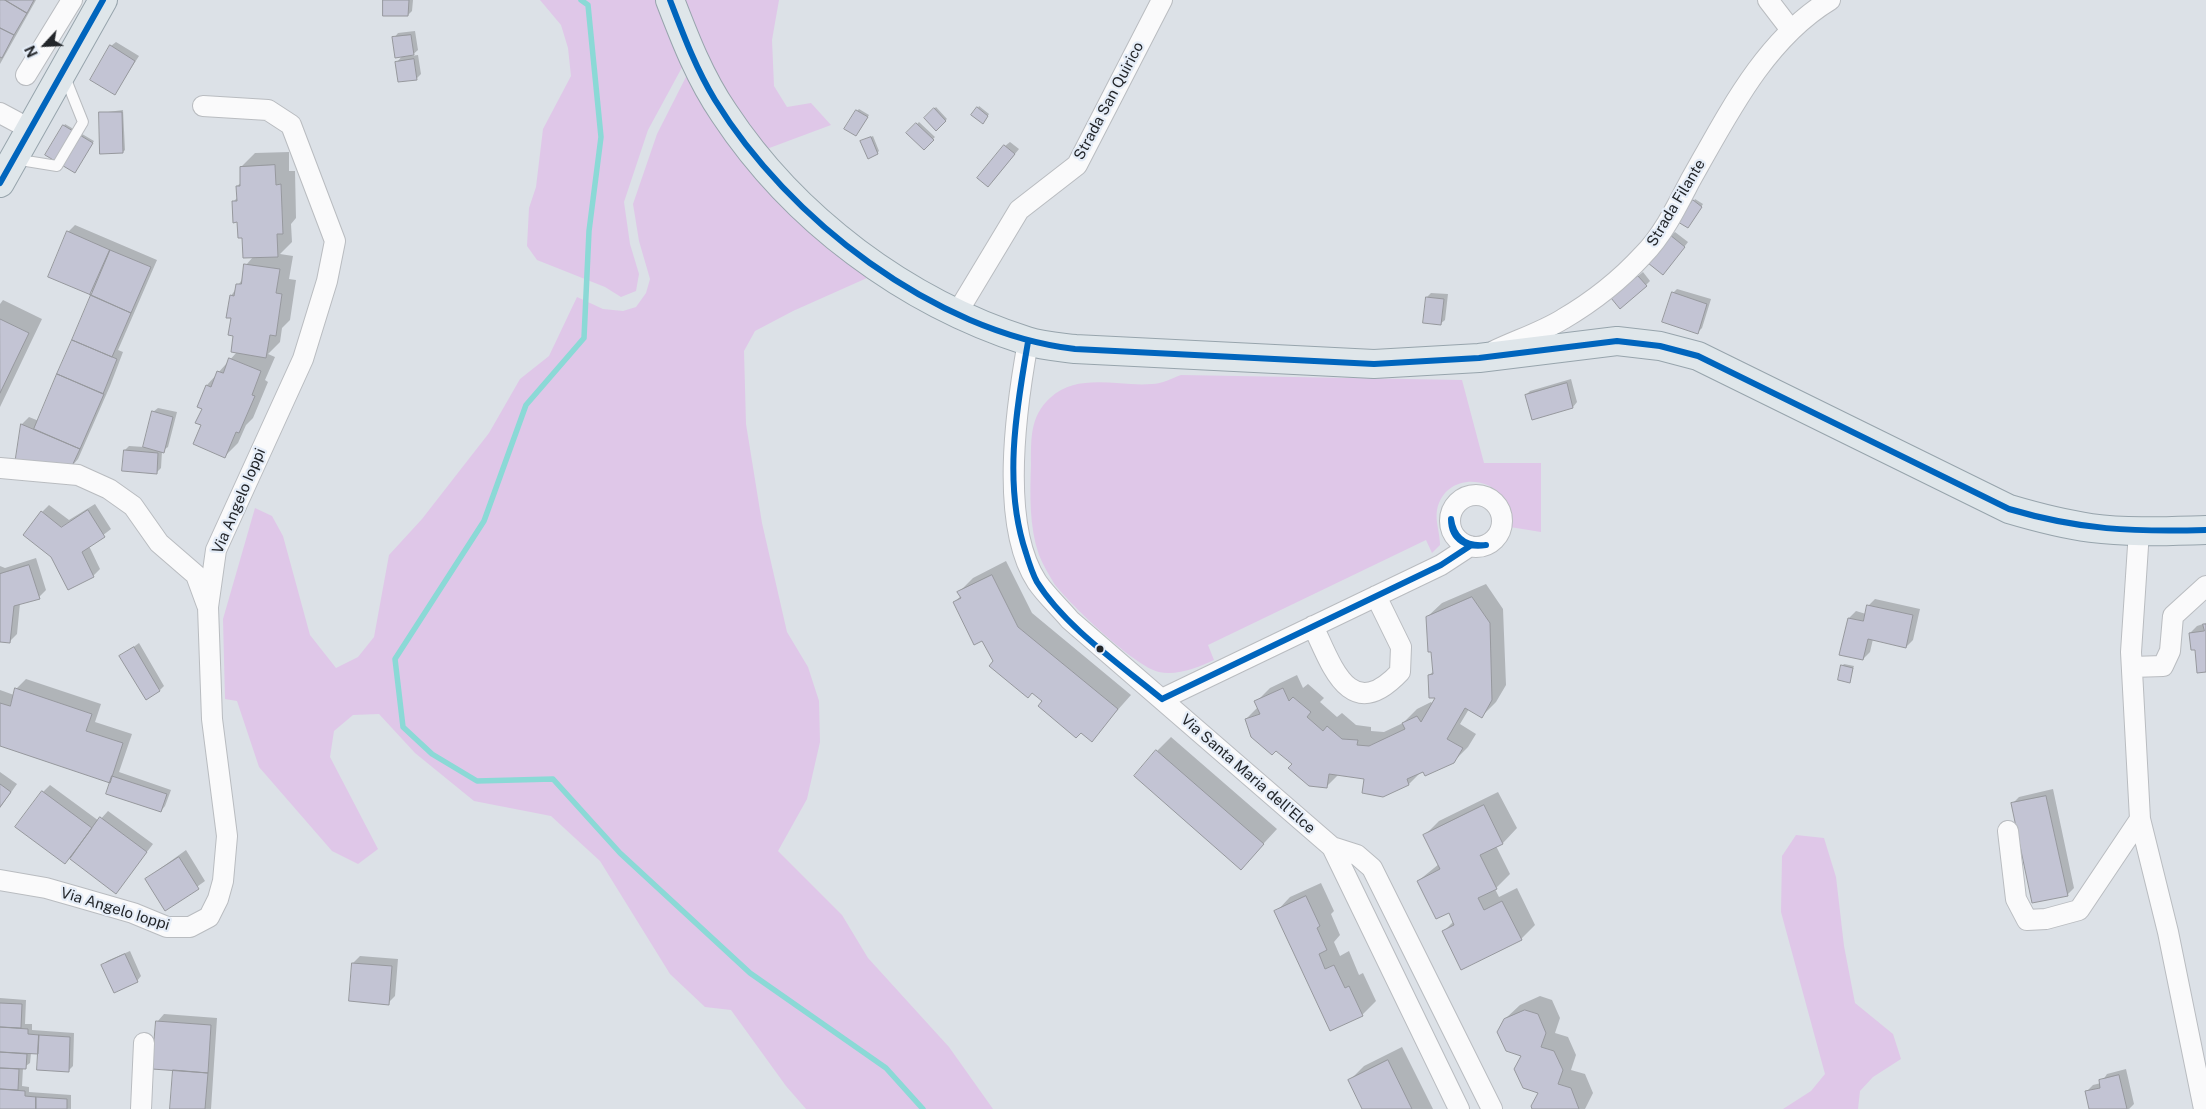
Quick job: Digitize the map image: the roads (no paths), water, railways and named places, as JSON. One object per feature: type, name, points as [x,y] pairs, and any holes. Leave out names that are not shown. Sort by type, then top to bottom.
[{"type":"main road","points":[[0,182],[103,0]]},
{"type":"main road","points":[[670,0],[692,56],[723,112],[754,154],[793,199],[876,266],[906,287],[957,313],[1028,342],[1075,349],[1374,364],[1479,358],[1617,342],[1660,346],[1698,356],[2009,510],[2053,522],[2092,528],[2139,531],[2206,530]]},
{"type":"street","points":[[26,75],[72,0]]},
{"type":"street","name":"Strada San Quirico","points":[[957,313],[1019,210],[1077,164],[1162,0]]},
{"type":"street","points":[[1768,0],[1791,30]]},
{"type":"street","name":"Strada Filante","points":[[1479,358],[1563,319],[1604,290],[1644,254],[1672,214],[1728,114],[1751,79],[1791,30],[1830,0]]},
{"type":"street","name":"Via Angelo Ioppi","points":[[1,885],[46,888],[133,913],[167,927],[190,927],[209,916],[218,899],[223,881],[227,836],[212,719],[208,607],[216,550],[303,359],[327,281],[335,241],[292,125],[268,110],[203,106]]},
{"type":"street","points":[[0,113],[30,129]]},
{"type":"street","name":"Via Santa Maria dell'Elce","points":[[1028,342],[1018,400],[1014,478],[1019,539],[1037,581],[1070,620],[1332,847],[1459,1109]]},
{"type":"street","points":[[0,468],[78,475],[109,489],[133,506],[159,543],[196,575],[208,607]]},
{"type":"street","points":[[2139,531],[2131,652],[2140,819],[2168,932],[2204,1109]]},
{"type":"street","points":[[1162,699],[1441,565],[1470,546]]},
{"type":"street","points":[[2132,667],[2163,666],[2170,651],[2173,616],[2206,586]]},
{"type":"street","points":[[1313,626],[1338,679],[1355,691],[1366,694],[1388,684],[1400,672],[1401,647],[1376,596]]},
{"type":"street","points":[[2008,831],[2016,899],[2027,920],[2046,919],[2079,910],[2140,819]]},
{"type":"street","name":"Via Santa Maria dell'Elce","points":[[1332,847],[1358,855],[1372,868],[1492,1109]]},
{"type":"street","points":[[141,1109],[144,1043]]},
{"type":"lane","points":[[13,159],[57,166],[83,122],[62,70]]},
{"type":"waterway","points":[[581,0],[588,5],[601,137],[589,231],[584,338],[526,405],[484,521],[395,659],[403,727],[432,754],[477,781],[553,779],[620,853],[750,973],[886,1068],[923,1109]]}]
